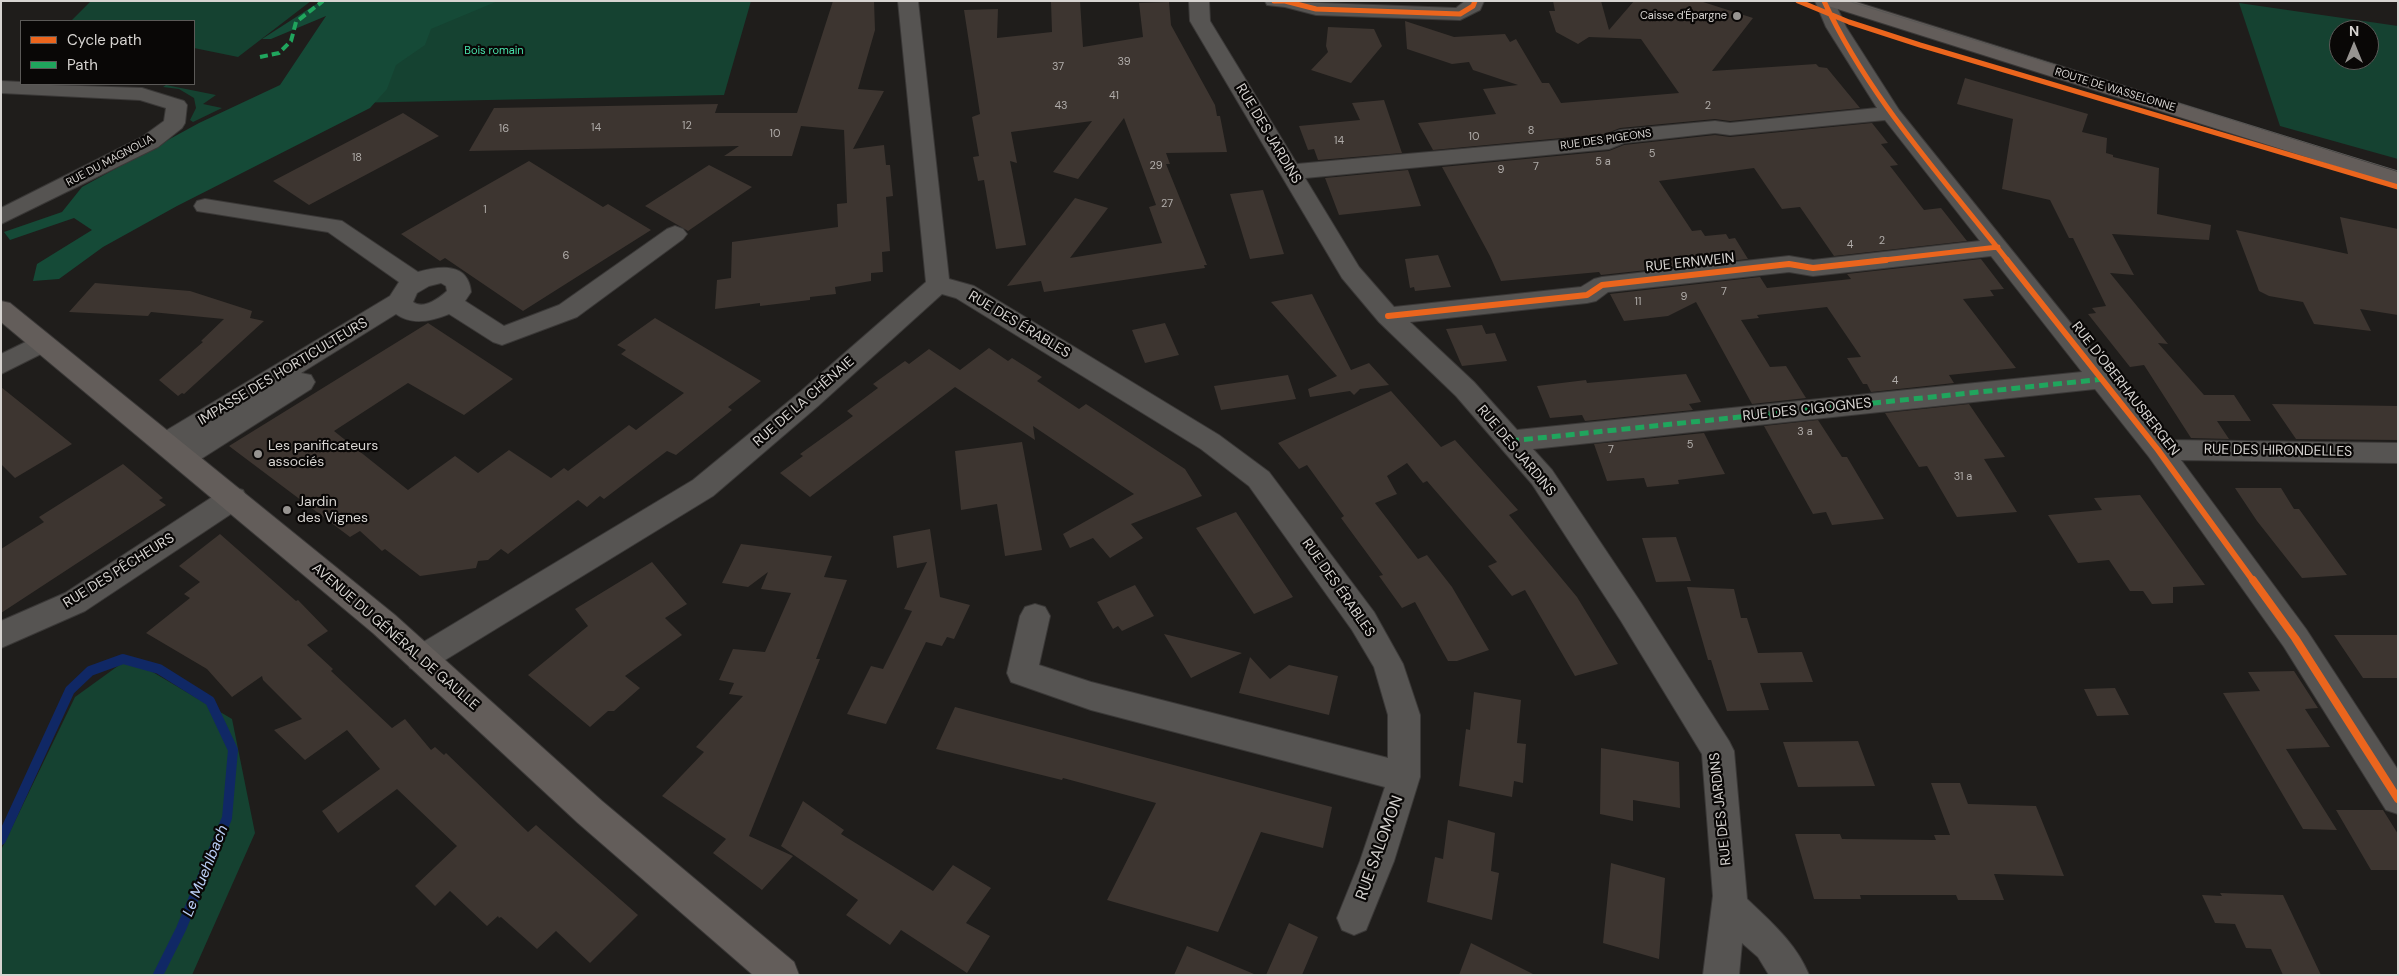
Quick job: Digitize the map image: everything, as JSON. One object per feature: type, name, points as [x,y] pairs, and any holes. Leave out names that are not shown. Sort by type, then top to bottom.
[{"type":"main road","name":"ROUTE DE WASSELONNE","points":[[1832,1],[2398,179]]},
{"type":"main road","name":"AVENUE DU GÉNÉRAL DE GAULLE","points":[[1,309],[384,624],[597,818],[781,975]]},
{"type":"street","points":[[908,1],[938,284]]},
{"type":"street","name":"RUE DES JARDINS","points":[[1199,1],[1200,21],[1350,272],[1388,316],[1465,389],[1552,493],[1631,612],[1718,751],[1730,896],[1721,975]]},
{"type":"street","points":[[1274,1],[1316,9],[1460,14],[1473,6],[1475,1]]},
{"type":"street","name":"RUE D'OBERHAUSBERGEN","points":[[1824,1],[1836,27],[1891,112],[2104,379],[2158,450],[2295,638],[2398,799]]},
{"type":"street","name":"RUE DU MAGNOLIA","points":[[1,87],[142,94],[177,105],[174,123],[150,142],[1,217]]},
{"type":"street","name":"RUE DES PIGEONS","points":[[1290,172],[1609,142],[1620,137],[1715,127],[1730,129],[1891,112]]},
{"type":"street","points":[[205,206],[334,226],[410,298]]},
{"type":"street","points":[[450,303],[502,336],[568,311],[675,234]]},
{"type":"street","name":"RUE ERNWEIN","points":[[1388,316],[1587,295],[1602,285],[1789,264],[1813,268],[1998,247]]},
{"type":"street","name":"IMPASSE DES HORTICULTEURS","points":[[174,450],[410,298],[440,275],[454,278],[458,282],[459,292],[450,303],[428,313],[410,298]]},
{"type":"street","name":"RUE DE LA CHÊNAIE","points":[[421,658],[702,488],[809,399],[938,284]]},
{"type":"street","name":"RUE DES ÉRABLES","points":[[938,284],[965,292],[1210,442],[1259,479],[1363,621],[1388,664],[1404,714],[1404,777]]},
{"type":"street","points":[[1,365],[42,343]]},
{"type":"street","name":"RUE DES CIGOGNES","points":[[1510,441],[2104,379]]},
{"type":"street","name":"RUE DES HIRONDELLES","points":[[2158,450],[2398,453]]},
{"type":"street","name":"RUE DES PÊCHEURS","points":[[1,635],[75,602],[233,498]]},
{"type":"street","points":[[1035,616],[1022,673],[1091,696],[1404,777]]},
{"type":"street","name":"RUE SALOMON","points":[[1354,918],[1377,861],[1404,777]]},
{"type":"street","points":[[1729,906],[1770,944],[1791,975]]},
{"type":"green space","points":[[91,1],[311,1],[238,57],[195,48],[195,20],[72,20]]},
{"type":"green space","points":[[321,1],[498,1],[431,29],[425,45],[396,65],[387,89],[370,108],[177,206],[103,247],[59,279],[33,281],[37,264],[92,230],[74,218],[10,240],[4,232],[62,212],[82,187],[199,123],[280,85],[326,16],[271,39],[262,39]]},
{"type":"green space","name":"Bois romain","points":[[483,1],[751,1],[724,95],[348,103],[387,42]]},
{"type":"green space","points":[[2239,3],[2357,20],[2329,20],[2329,70],[2379,70],[2379,23],[2398,26],[2398,159],[2280,126]]},
{"type":"green space","points":[[166,85],[216,95],[203,104],[222,108],[193,122],[190,120],[196,108],[194,98],[179,89],[163,87]]},
{"type":"green space","points":[[129,658],[232,719],[255,833],[192,975],[1,975],[1,850],[75,697]]},
{"type":"building","points":[[833,1],[874,1],[875,30],[858,89],[884,91],[853,149],[884,145],[886,165],[890,165],[893,196],[886,197],[890,251],[882,252],[883,272],[871,273],[871,281],[835,287],[836,294],[810,297],[810,300],[760,306],[760,303],[715,309],[717,280],[731,278],[732,242],[838,227],[837,204],[847,203],[844,130],[801,126],[792,156],[724,156],[739,146],[469,151],[494,108],[718,104],[715,113],[797,113]]},
{"type":"building","points":[[1080,1],[1083,47],[1143,37],[1139,3],[1169,2],[1171,25],[1215,105],[1217,116],[1220,116],[1227,152],[1166,153],[1170,164],[1166,164],[1207,265],[1204,265],[1205,268],[1044,292],[1041,281],[1007,286],[1075,198],[1108,208],[1070,258],[1162,243],[1149,207],[1156,205],[1124,118],[1078,179],[1053,172],[1092,121],[1011,132],[1017,163],[1010,161],[1026,245],[996,249],[984,180],[978,181],[973,157],[979,156],[972,117],[980,114],[964,10],[998,9],[997,38],[1052,32],[1051,2]]},
{"type":"building","points":[[1553,1],[1601,1],[1609,30],[1634,1],[1700,1],[1753,18],[1712,71],[1816,64],[1819,67],[1827,68],[1860,108],[1730,121],[1715,119],[1620,128],[1605,134],[1433,150],[1418,123],[1496,114],[1483,89],[1518,85],[1473,70],[1469,62],[1452,64],[1407,49],[1405,21],[1454,37],[1505,34],[1510,42],[1516,39],[1542,83],[1549,83],[1561,103],[1679,93],[1641,39],[1589,37],[1578,44],[1556,32],[1549,11],[1555,11]]},
{"type":"building","points":[[1328,27],[1374,29],[1382,46],[1351,83],[1311,70],[1328,52],[1326,46]]},
{"type":"building","points":[[1965,78],[2088,114],[2082,132],[2107,138],[2106,153],[2113,155],[2113,157],[2159,168],[2157,214],[2211,225],[2209,240],[2112,234],[2134,275],[2110,273],[2168,344],[2158,343],[2204,395],[2234,395],[2251,421],[2217,421],[2229,439],[2191,438],[2144,365],[2130,367],[2088,314],[2096,313],[2092,308],[2106,306],[2073,238],[2069,238],[2050,200],[2002,189],[2013,119],[1957,104]]},
{"type":"building","points":[[1384,100],[1402,153],[1318,160],[1314,149],[1308,150],[1299,126],[1360,120],[1352,103]]},
{"type":"building","points":[[403,113],[439,136],[309,205],[273,181]]},
{"type":"building","points":[[1872,123],[1888,143],[1881,144],[1898,165],[1890,166],[1924,210],[1941,208],[1967,241],[1834,256],[1800,207],[1782,209],[1754,168],[1659,181],[1692,231],[1701,230],[1705,236],[1726,234],[1729,239],[1735,238],[1748,259],[1601,275],[1599,272],[1501,281],[1490,256],[1442,167],[1609,151],[1624,145],[1715,135],[1730,137]]},
{"type":"building","points":[[529,161],[603,207],[608,204],[651,230],[523,311],[445,258],[440,261],[401,234]]},
{"type":"building","points":[[709,165],[752,187],[688,231],[645,206]]},
{"type":"building","points":[[1408,170],[1421,206],[1339,215],[1325,178]]},
{"type":"building","points":[[1263,190],[1284,254],[1250,259],[1230,194]]},
{"type":"building","points":[[2340,217],[2398,229],[2398,315],[2360,309],[2371,331],[2314,324],[2303,302],[2269,296],[2259,291],[2236,230],[2348,254]]},
{"type":"building","points":[[1438,255],[1451,287],[1415,291],[1414,287],[1410,288],[1405,259]]},
{"type":"building","points":[[1981,259],[2004,289],[1990,290],[1994,296],[1963,299],[2016,368],[1949,375],[1954,383],[1871,392],[1867,384],[1863,384],[1847,358],[1861,357],[1827,307],[1757,315],[1759,318],[1741,320],[1770,367],[1786,366],[1806,398],[1752,404],[1696,302],[1668,316],[1624,321],[1610,294],[1760,277],[1767,288],[1851,279],[1847,274]]},
{"type":"building","points":[[95,283],[190,291],[252,311],[250,318],[264,321],[184,394],[182,393],[178,396],[159,380],[203,342],[201,341],[224,319],[151,312],[148,316],[69,312]]},
{"type":"building","points":[[1312,294],[1351,370],[1369,363],[1389,385],[1360,389],[1354,395],[1350,391],[1310,397],[1308,389],[1337,376],[1271,302]]},
{"type":"building","points":[[655,318],[761,381],[728,407],[732,410],[676,455],[667,451],[604,499],[600,496],[587,507],[578,500],[508,554],[501,549],[488,560],[478,561],[476,568],[420,576],[385,549],[382,551],[360,531],[350,537],[229,446],[428,323],[513,379],[464,415],[408,383],[334,431],[408,490],[455,456],[478,473],[509,450],[551,478],[564,468],[568,471],[629,425],[636,430],[684,393],[621,354],[626,350],[617,345]]},
{"type":"building","points":[[1165,323],[1179,355],[1145,363],[1132,330]]},
{"type":"building","points":[[1482,325],[1486,334],[1495,333],[1507,361],[1462,366],[1446,329]]},
{"type":"building","points":[[989,348],[1008,361],[1012,358],[1042,377],[1037,381],[1079,409],[1086,404],[1185,469],[1202,496],[1131,524],[1143,538],[1110,558],[1093,538],[1070,548],[1063,534],[1134,494],[1033,426],[1035,440],[955,387],[810,497],[780,473],[803,456],[800,454],[853,416],[847,411],[878,388],[873,384],[905,361],[909,364],[929,349],[960,370]]},
{"type":"building","points":[[1686,374],[1701,402],[1689,404],[1693,410],[1585,421],[1582,415],[1550,418],[1537,386],[1586,380],[1587,383]]},
{"type":"building","points":[[1288,375],[1296,399],[1221,410],[1214,386]]},
{"type":"building","points":[[1,387],[72,444],[15,478],[1,464]]},
{"type":"building","points":[[1391,391],[1441,447],[1455,440],[1518,510],[1509,515],[1577,597],[1618,664],[1575,676],[1525,590],[1512,596],[1488,566],[1497,562],[1427,481],[1423,483],[1407,463],[1387,476],[1397,494],[1375,503],[1418,559],[1427,555],[1452,587],[1489,650],[1457,661],[1448,661],[1415,602],[1402,608],[1379,576],[1383,575],[1341,518],[1344,516],[1307,465],[1299,469],[1278,443]]},
{"type":"building","points":[[1969,404],[2005,457],[1984,459],[2017,512],[1957,517],[1927,466],[1919,467],[1885,413]]},
{"type":"building","points":[[2272,404],[2398,406],[2398,440],[2296,439]]},
{"type":"building","points":[[1818,420],[1842,457],[1847,457],[1884,519],[1832,525],[1826,512],[1813,514],[1764,426]]},
{"type":"building","points":[[1704,433],[1725,474],[1678,480],[1679,484],[1647,487],[1644,478],[1607,481],[1594,444]]},
{"type":"building","points":[[1022,442],[1042,550],[1005,556],[997,504],[961,510],[955,451]]},
{"type":"building","points":[[123,464],[163,498],[159,500],[166,505],[1,613],[1,549],[44,522],[39,517]]},
{"type":"building","points":[[2235,488],[2281,488],[2294,509],[2299,509],[2347,575],[2302,578],[2257,521]]},
{"type":"building","points":[[2140,495],[2205,585],[2173,587],[2173,603],[2152,604],[2143,591],[2130,591],[2109,560],[2078,563],[2048,515],[2102,510],[2094,498]]},
{"type":"building","points":[[1236,512],[1293,597],[1254,614],[1196,528]]},
{"type":"building","points":[[930,529],[940,597],[970,605],[954,639],[947,637],[942,646],[926,642],[886,724],[847,714],[871,666],[883,669],[912,611],[904,609],[927,562],[897,568],[893,536]]},
{"type":"building","points":[[220,534],[296,601],[298,600],[328,631],[307,645],[333,669],[331,671],[392,728],[405,719],[431,750],[435,747],[444,755],[446,753],[528,832],[536,825],[638,915],[590,963],[556,931],[537,949],[501,917],[499,918],[498,916],[487,926],[450,891],[435,906],[415,886],[457,846],[397,789],[338,833],[322,811],[380,769],[347,730],[305,760],[274,730],[302,719],[263,680],[262,676],[232,697],[207,669],[146,633],[190,598],[184,594],[200,582],[179,566]]},
{"type":"building","points":[[1676,537],[1691,581],[1656,582],[1642,538]]},
{"type":"building","points":[[741,544],[832,556],[824,577],[847,580],[816,659],[820,659],[749,836],[793,856],[762,890],[713,853],[726,839],[662,796],[704,752],[696,747],[743,696],[729,694],[734,683],[719,680],[733,649],[765,652],[791,593],[761,589],[768,572],[748,587],[722,583]]},
{"type":"building","points":[[652,562],[687,604],[665,618],[682,635],[625,676],[640,688],[614,711],[608,711],[590,727],[528,675],[588,626],[575,609]]},
{"type":"building","points":[[1135,585],[1154,616],[1122,631],[1118,626],[1113,629],[1097,602]]},
{"type":"building","points":[[1687,587],[1734,589],[1741,618],[1747,618],[1758,653],[1802,652],[1813,682],[1760,683],[1769,710],[1727,711],[1711,660],[1708,660]]},
{"type":"building","points":[[1164,634],[1242,653],[1191,678]]},
{"type":"building","points":[[2334,635],[2398,635],[2398,678],[2363,678]]},
{"type":"building","points":[[1250,657],[1270,679],[1289,665],[1338,676],[1329,715],[1239,693]]},
{"type":"building","points":[[2294,671],[2318,708],[2305,709],[2330,747],[2286,749],[2337,830],[2303,829],[2223,693],[2260,691],[2248,672]]},
{"type":"building","points":[[2115,688],[2129,715],[2097,716],[2084,689]]},
{"type":"building","points":[[1474,692],[1521,700],[1517,743],[1526,744],[1523,783],[1514,781],[1512,797],[1459,786],[1466,729],[1470,730]]},
{"type":"building","points":[[955,707],[1332,807],[1323,848],[1261,832],[1218,932],[1107,900],[1156,803],[1063,778],[1062,780],[936,749]]},
{"type":"building","points":[[1858,741],[1875,786],[1798,787],[1783,742]]},
{"type":"building","points":[[1601,748],[1679,762],[1680,808],[1633,800],[1633,821],[1600,814]]},
{"type":"building","points":[[1931,783],[1960,783],[1968,804],[2036,806],[2064,876],[1994,874],[2004,900],[1958,900],[1956,895],[1860,895],[1861,899],[1814,899],[1795,834],[1840,834],[1842,839],[1936,840],[1934,835],[1950,835]]},
{"type":"building","points":[[803,801],[844,830],[841,834],[933,891],[953,865],[991,888],[966,923],[990,936],[967,973],[901,930],[890,945],[846,915],[858,900],[781,846]]},
{"type":"building","points":[[2336,810],[2383,810],[2398,834],[2398,870],[2371,870]]},
{"type":"building","points":[[1448,820],[1495,833],[1491,871],[1499,873],[1492,920],[1427,902],[1435,857],[1443,859]]},
{"type":"building","points":[[1611,863],[1665,878],[1659,959],[1603,943]]},
{"type":"building","points":[[2220,893],[2283,895],[2321,975],[2283,975],[2271,949],[2246,948],[2235,924],[2215,923],[2202,895],[2222,896]]},
{"type":"building","points":[[1289,923],[1318,937],[1302,975],[1266,975]]},
{"type":"building","points":[[1471,943],[1535,975],[1459,975]]},
{"type":"building","points":[[1187,946],[1254,974],[1254,975],[1174,975]]},
{"type":"waterway","name":"Le Muehlbach","points":[[1,840],[70,690],[90,671],[123,659],[159,669],[210,701],[233,750],[227,818],[181,929],[158,975]]},
{"type":"tram line","points":[[1848,1],[2398,171]]},
{"type":"marked path","points":[[260,57],[279,53],[291,41],[296,22],[323,1]]},
{"type":"marked path","points":[[1510,441],[2104,379]]},
{"type":"cycle path","points":[[1274,1],[1285,1],[1316,9],[1460,14],[1473,6],[1475,1]]},
{"type":"cycle path","points":[[1798,1],[1849,22],[1920,45],[2398,187]]},
{"type":"cycle path","points":[[1824,1],[1836,27],[1891,113],[2158,450],[2295,638],[2398,799]]},
{"type":"cycle path","points":[[1388,316],[1587,295],[1602,285],[1789,264],[1813,268],[1998,247]]},
{"type":"place","name":"Caisse d'Épargne","points":[[1737,16]]},
{"type":"place","name":"Les panificateurs associés","points":[[258,454]]},
{"type":"place","name":"Jardin des Vignes","points":[[287,510]]}]
